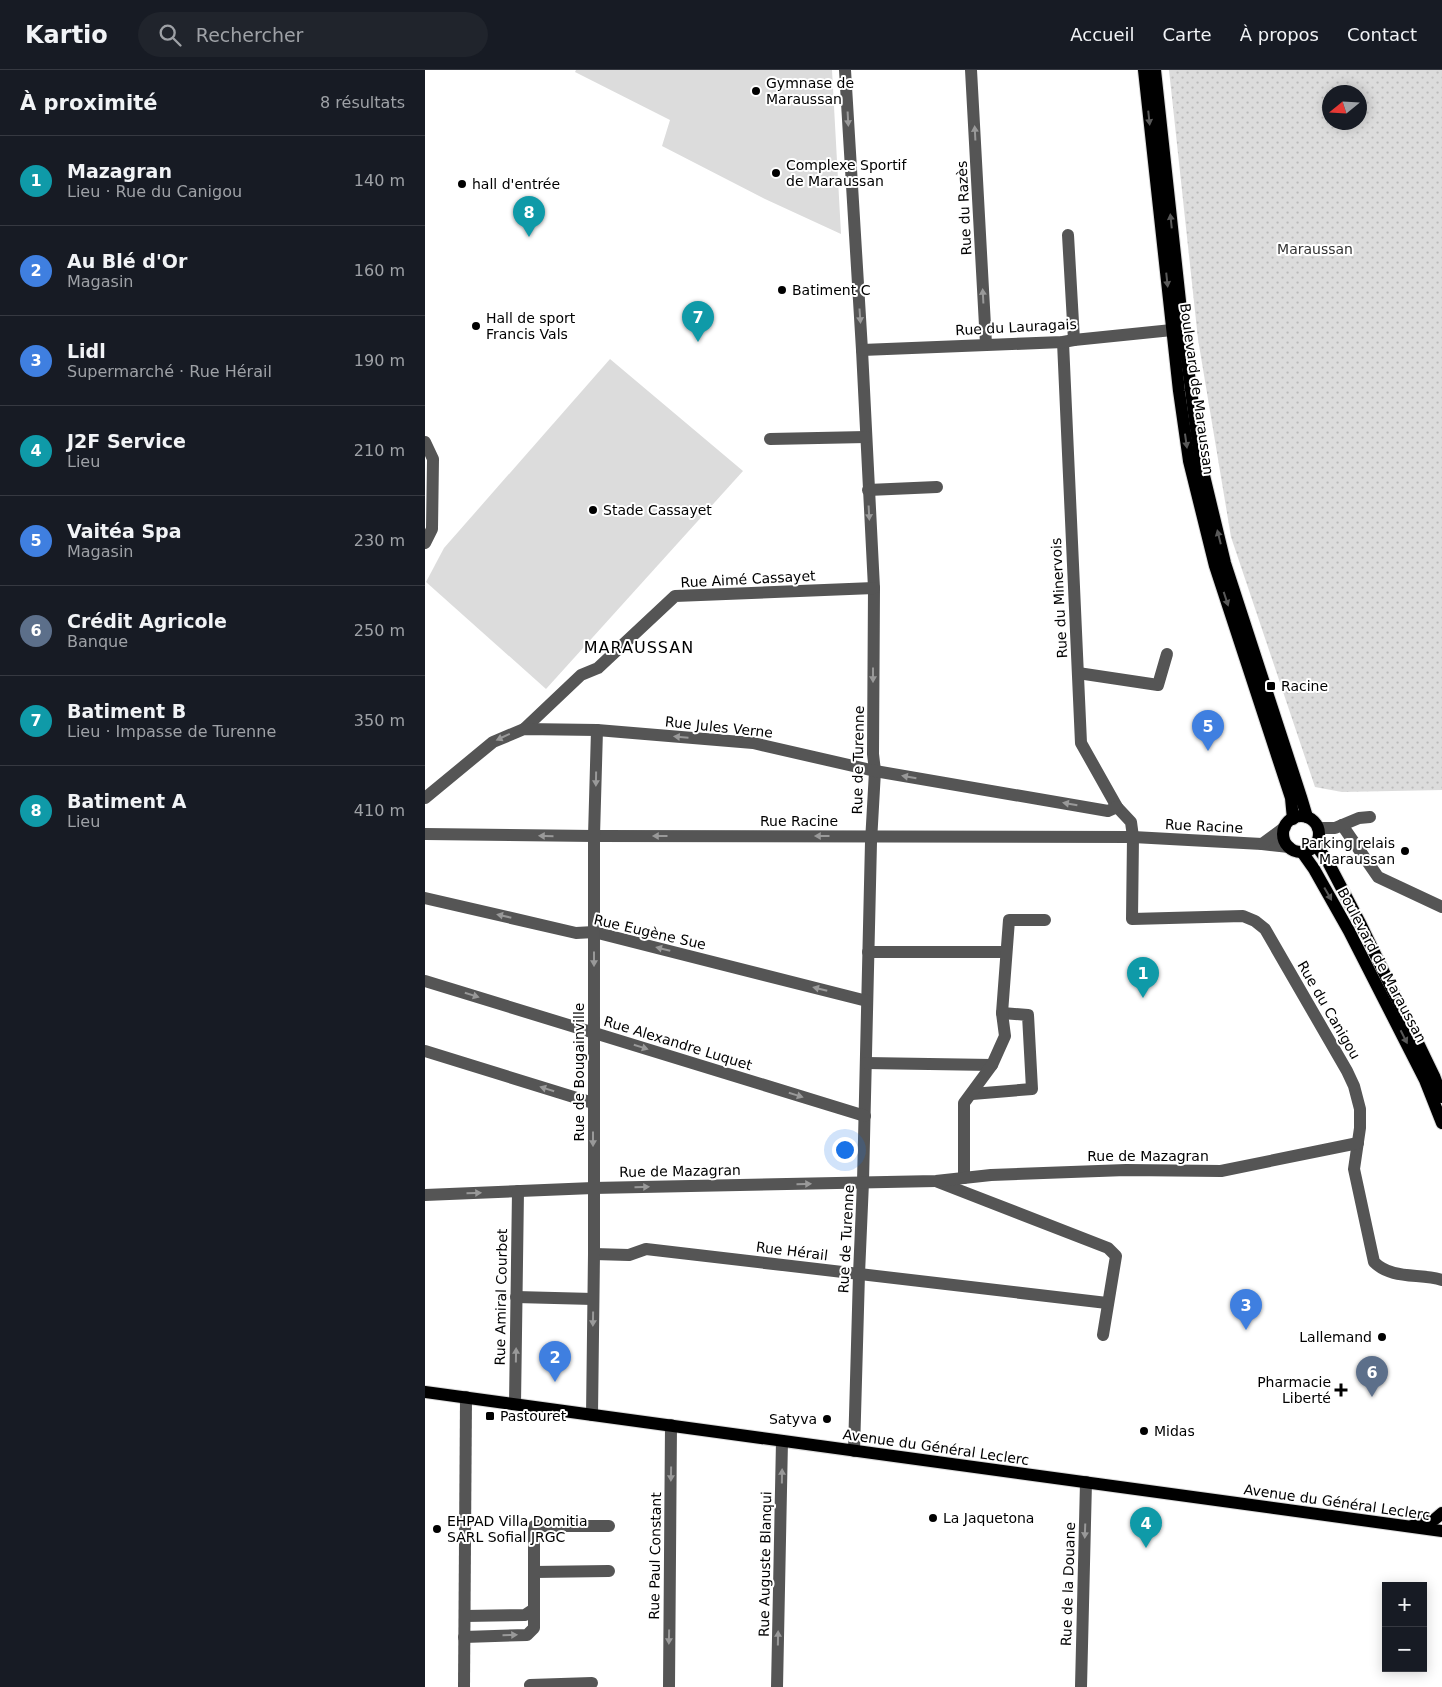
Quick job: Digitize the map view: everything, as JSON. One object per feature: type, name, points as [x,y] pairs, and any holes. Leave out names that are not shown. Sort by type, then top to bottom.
[{"type":"main road","name":"Boulevard de Maraussan","points":[[1144,70],[1172,330],[1189,461],[1215,566],[1291,798],[1289,823]]},
{"type":"main road","name":"Boulevard de Maraussan","points":[[1155,70],[1183,329],[1200,459],[1225,563],[1307,817]]},
{"type":"main road","points":[[1307,817],[1318,828],[1316,845],[1312,849],[1302,852],[1289,848],[1284,838],[1289,823],[1307,817]]},
{"type":"main road","name":"Boulevard de Maraussan","points":[[1316,845],[1328,862],[1361,925],[1434,1076],[1442,1097]]},
{"type":"main road","name":"Boulevard de Maraussan","points":[[1302,852],[1314,869],[1354,940],[1425,1080],[1442,1123]]},
{"type":"main road","name":"Avenue du Général Leclerc","points":[[425,1392],[1442,1531]]},
{"type":"main road","points":[[1409,1527],[1435,1519],[1442,1514]]},
{"type":"street","name":"Rue de Turenne","points":[[845,70],[874,588],[873,754],[875,771],[871,836],[865,1116],[854,1451]]},
{"type":"street","name":"Rue du Razès","points":[[971,70],[986,344]]},
{"type":"street","name":"Rue du Minervois","points":[[1068,235],[1068,341],[1081,743],[1117,807],[1131,822],[1133,837]]},
{"type":"street","name":"Rue du Lauragais","points":[[862,350],[1068,341],[1172,330]]},
{"type":"street","points":[[770,439],[866,437]]},
{"type":"street","points":[[425,442],[433,459],[431,529],[425,543]]},
{"type":"street","points":[[868,490],[937,487]]},
{"type":"street","name":"Rue Aimé Cassayet","points":[[524,729],[581,675],[598,668],[675,596],[874,588]]},
{"type":"street","points":[[1078,673],[1158,685],[1167,654]]},
{"type":"street","name":"Rue Jules Verne","points":[[425,798],[493,742],[524,729],[597,730],[753,743],[875,771],[1108,811],[1117,807]]},
{"type":"street","name":"Rue de Bougainville","points":[[592,1415],[594,932],[597,730]]},
{"type":"street","points":[[1318,828],[1335,828],[1359,818],[1370,817]]},
{"type":"street","points":[[1262,844],[1289,823]]},
{"type":"street","points":[[1343,825],[1378,877],[1442,907]]},
{"type":"street","name":"Rue Racine","points":[[425,834],[1133,837],[1262,844],[1289,848]]},
{"type":"street","name":"Rue du Canigou","points":[[1133,837],[1132,919],[1243,916],[1255,921],[1265,929],[1354,1086],[1360,1109],[1360,1128],[1354,1169],[1374,1262],[1381,1269],[1397,1274],[1439,1277]]},
{"type":"street","name":"Rue Eugène Sue","points":[[425,898],[576,932],[594,932],[867,1001]]},
{"type":"street","points":[[964,1178],[964,1103],[992,1065],[1005,1036],[1002,1013],[1005,952],[1009,920],[1045,920]]},
{"type":"street","points":[[869,952],[1005,952]]},
{"type":"street","name":"Rue Alexandre Luquet","points":[[425,981],[865,1116]]},
{"type":"street","points":[[972,1094],[1031,1088],[1028,1015],[1002,1013]]},
{"type":"street","points":[[425,1051],[593,1103]]},
{"type":"street","points":[[866,1063],[992,1065]]},
{"type":"street","name":"Rue de Mazagran","points":[[425,1195],[593,1188],[936,1181],[1126,1170],[1221,1171],[1358,1143]]},
{"type":"street","name":"Rue de Mazagran","points":[[936,1181],[1108,1248],[1116,1256],[1107,1303]]},
{"type":"street","name":"Rue Amiral Courbet","points":[[515,1404],[518,1191]]},
{"type":"street","name":"Rue Hérail","points":[[594,1254],[629,1255],[646,1248],[1107,1303]]},
{"type":"street","points":[[516,1297],[593,1299]]},
{"type":"street","points":[[1103,1335],[1107,1303]]},
{"type":"street","points":[[464,1687],[466,1397]]},
{"type":"street","name":"Rue Paul Constant","points":[[669,1687],[671,1426]]},
{"type":"street","name":"Rue Auguste Blanqui","points":[[777,1687],[782,1441]]},
{"type":"street","name":"Rue de la Douane","points":[[1081,1687],[1086,1482]]},
{"type":"street","points":[[464,1637],[527,1635],[534,1628],[534,1526],[609,1526]]},
{"type":"street","points":[[534,1572],[609,1571]]},
{"type":"street","points":[[465,1616],[525,1615],[534,1609]]},
{"type":"street","points":[[531,1687],[531,1685],[592,1683]]},
{"type":"green space","name":"Complexe Sportif de Maraussan","points":[[576,70],[832,70],[841,234],[765,199],[662,146],[670,120],[575,72]]},
{"type":"green space","name":"Maraussan","points":[[1169,70],[1442,70],[1442,790],[1342,792],[1315,787],[1231,537],[1198,339]]},
{"type":"green space","name":"Stade Cassayet","points":[[610,359],[743,471],[546,689],[426,582],[444,548]]},
{"type":"place","name":"Gymnase de Maraussan","points":[[756,91]]},
{"type":"place","name":"Complexe Sportif de Maraussan","points":[[776,173]]},
{"type":"place","name":"hall d'entrée","points":[[462,184]]},
{"type":"place","name":"Batiment A","points":[[529,237]]},
{"type":"place","name":"Batiment C","points":[[782,290]]},
{"type":"place","name":"Hall de sport Francis Vals","points":[[476,326]]},
{"type":"place","name":"Batiment B","points":[[698,342]]},
{"type":"place","name":"Stade Cassayet","points":[[593,510]]},
{"type":"place","name":"Racine","points":[[1271,686]]},
{"type":"place","name":"Vaitéa Spa","points":[[1208,751]]},
{"type":"place","name":"Parking relais Maraussan","points":[[1405,851]]},
{"type":"place","name":"Mazagran","points":[[1143,998]]},
{"type":"place","name":"Lidl","points":[[1246,1330]]},
{"type":"place","name":"Lallemand","points":[[1382,1337]]},
{"type":"place","name":"Au Blé d'Or","points":[[555,1382]]},
{"type":"place","name":"Pharmacie Liberté","points":[[1341,1390]]},
{"type":"place","name":"Crédit Agricole","points":[[1372,1397]]},
{"type":"place","name":"Pastouret","points":[[490,1416]]},
{"type":"place","name":"Satyva","points":[[827,1419]]},
{"type":"place","name":"Midas","points":[[1144,1431]]},
{"type":"place","name":"La Jaquetona","points":[[933,1518]]},
{"type":"place","name":"EHPAD Villa Domitia SARL Sofial JRGC","points":[[437,1529]]},
{"type":"place","name":"J2F Service","points":[[1146,1548]]},
{"type":"district","name":"MARAUSSAN","points":[[639,647]]}]
